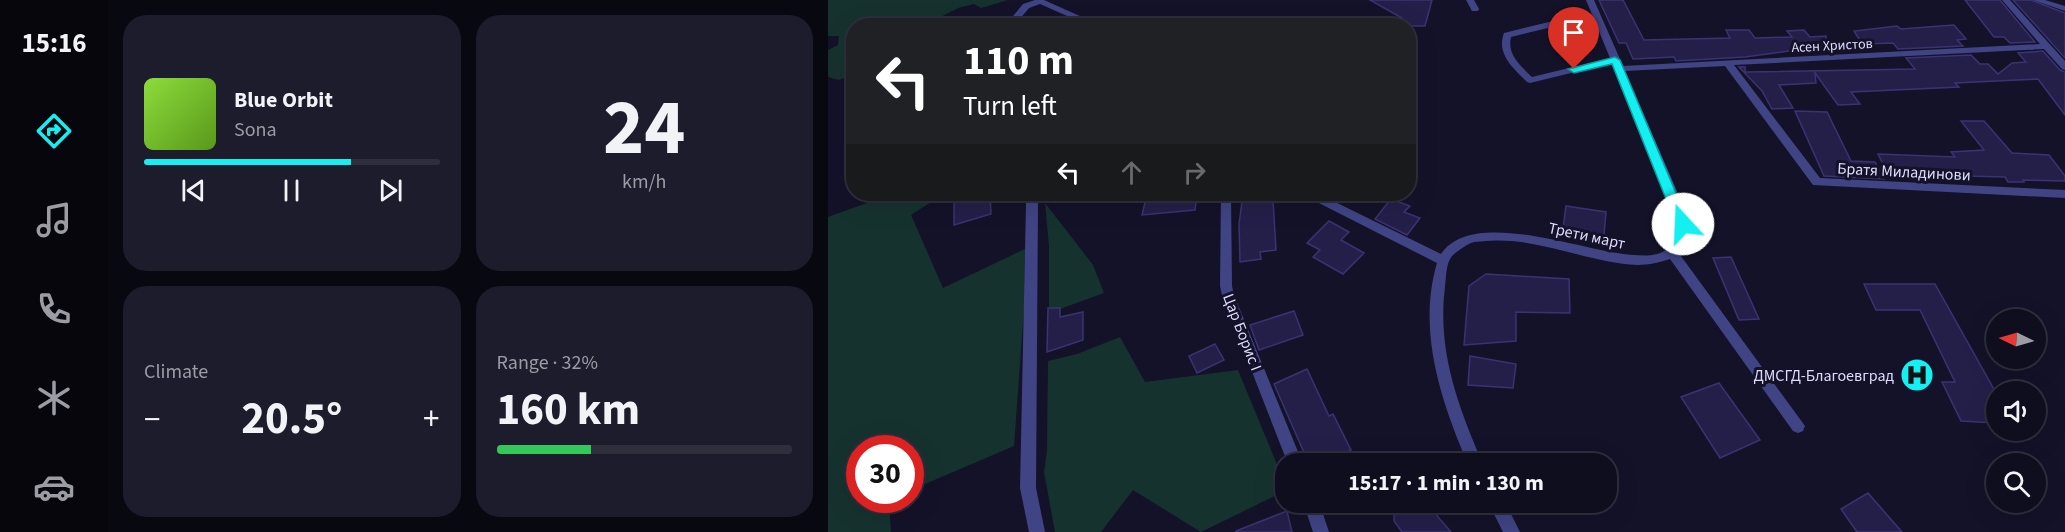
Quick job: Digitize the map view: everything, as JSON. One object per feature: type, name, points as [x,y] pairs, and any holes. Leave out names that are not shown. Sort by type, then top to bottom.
[{"type":"street","points":[[1470,0],[1475,9]]},
{"type":"street","points":[[1590,0],[1683,224],[1683,240],[1672,253],[1798,426]]},
{"type":"street","points":[[2006,0],[2065,68]]},
{"type":"street","points":[[2037,0],[2065,9]]},
{"type":"street","points":[[1016,18],[1026,6],[1040,1],[1079,18]]},
{"type":"street","name":"Асен Христов","points":[[1552,24],[1507,35],[1505,43],[1510,60],[1530,80],[1617,65],[1728,64],[2045,46]]},
{"type":"street","name":"Братя Миладинови","points":[[1728,64],[1817,182],[2065,194]]},
{"type":"street","points":[[1031,201],[1028,488],[1036,532]]},
{"type":"street","name":"Цар Борис I","points":[[1226,201],[1226,286],[1228,295],[1292,453]]},
{"type":"street","points":[[1325,201],[1444,261],[1436,321],[1441,366],[1447,391],[1472,453]]},
{"type":"street","name":"Трети март","points":[[1444,261],[1450,251],[1459,244],[1492,236],[1529,239],[1631,261],[1659,259],[1672,253]]},
{"type":"street","points":[[1315,513],[1321,532]]},
{"type":"street","points":[[1502,513],[1512,532]]},
{"type":"green space","points":[[828,0],[1008,0],[981,8],[974,4],[958,8],[939,18],[846,18],[846,77],[839,80],[828,77],[828,50],[838,45],[839,36],[828,36]]},
{"type":"green space","points":[[873,201],[933,201],[911,215],[943,288],[1025,249],[1024,309],[1014,446],[924,484],[924,435],[846,435],[846,513],[890,513],[891,532],[828,532],[828,217]]},
{"type":"green space","points":[[1045,203],[1093,265],[1104,293],[1049,313],[1049,246]]},
{"type":"green space","points":[[1120,337],[1145,382],[1238,370],[1275,460],[1275,496],[1201,532],[1133,490],[1101,532],[1055,532],[1044,472],[1047,450],[1048,361],[1077,354]]},
{"type":"building","points":[[1370,0],[1432,0],[1425,26],[1416,26],[1416,18],[1402,18]]},
{"type":"building","points":[[1599,0],[1623,0],[1644,40],[1730,38],[1726,30],[1749,30],[1755,38],[1792,37],[1787,31],[1804,30],[1810,37],[1826,36],[1827,46],[1745,57],[1676,61],[1674,57],[1633,59],[1626,43],[1619,43]]},
{"type":"building","points":[[1965,0],[2000,0],[2035,42],[2010,43],[2004,37],[1994,37]]},
{"type":"building","points":[[2013,0],[2031,0],[2065,13],[2065,58]]},
{"type":"building","points":[[1954,25],[1966,39],[1957,40],[1963,46],[1898,49],[1893,43],[1862,44],[1854,31],[1897,26],[1901,29]]},
{"type":"building","points":[[2043,51],[2060,70],[2065,72],[2065,115],[2038,79],[1955,83],[1959,87],[1851,92],[1860,104],[1838,105],[1815,73],[1816,83],[1779,85],[1793,108],[1772,109],[1762,91],[1739,67],[1745,67],[1745,72],[1915,69],[1906,58],[1971,55],[1980,64],[1988,64],[1998,74],[2012,63],[2026,62],[2018,53]]},
{"type":"building","points":[[1795,111],[1827,112],[1851,161],[1875,162],[1884,179],[1824,176]]},
{"type":"building","points":[[1961,121],[1984,121],[2012,153],[2049,155],[2065,176],[2065,181],[2008,182],[2005,177],[1888,174],[1878,154],[1955,157],[1951,152],[1984,150]]},
{"type":"building","points":[[954,201],[990,201],[991,214],[954,225]]},
{"type":"building","points":[[1145,201],[1196,201],[1195,210],[1142,215]]},
{"type":"building","points":[[1242,201],[1273,201],[1276,250],[1260,252],[1261,259],[1240,262],[1239,224]]},
{"type":"building","points":[[1389,201],[1410,206],[1404,212],[1420,218],[1407,235],[1375,219]]},
{"type":"building","points":[[1566,206],[1606,212],[1604,235],[1597,234],[1596,240],[1562,235]]},
{"type":"building","points":[[1329,221],[1349,232],[1341,240],[1364,253],[1343,274],[1313,257],[1320,250],[1307,243]]},
{"type":"building","points":[[1731,257],[1759,319],[1739,320],[1713,258]]},
{"type":"building","points":[[1486,274],[1569,279],[1570,313],[1516,312],[1516,341],[1464,345],[1469,286]]},
{"type":"building","points":[[1864,284],[1935,284],[1989,381],[1986,381],[1986,422],[1961,421],[1942,382],[1955,382],[1920,310],[1876,310]]},
{"type":"building","points":[[1048,308],[1060,308],[1060,317],[1083,312],[1083,340],[1047,352]]},
{"type":"building","points":[[1294,311],[1303,335],[1259,350],[1250,325]]},
{"type":"building","points":[[1215,344],[1224,360],[1197,373],[1189,356]]},
{"type":"building","points":[[1470,356],[1516,364],[1513,388],[1468,385]]},
{"type":"building","points":[[1307,369],[1329,416],[1333,414],[1351,450],[1345,453],[1304,453],[1274,384]]},
{"type":"building","points":[[1719,383],[1760,440],[1720,458],[1681,397]]},
{"type":"building","points":[[1868,493],[1902,532],[1857,532],[1841,509]]},
{"type":"building","points":[[1282,513],[1287,513],[1292,532],[1236,532]]},
{"type":"building","points":[[1394,513],[1435,513],[1451,532],[1402,532],[1394,521]]},
{"type":"place","name":"ДМСГД-Благоевград","points":[[1917,375]]},
{"type":"route","points":[[1574,69],[1615,60],[1683,224]]}]
